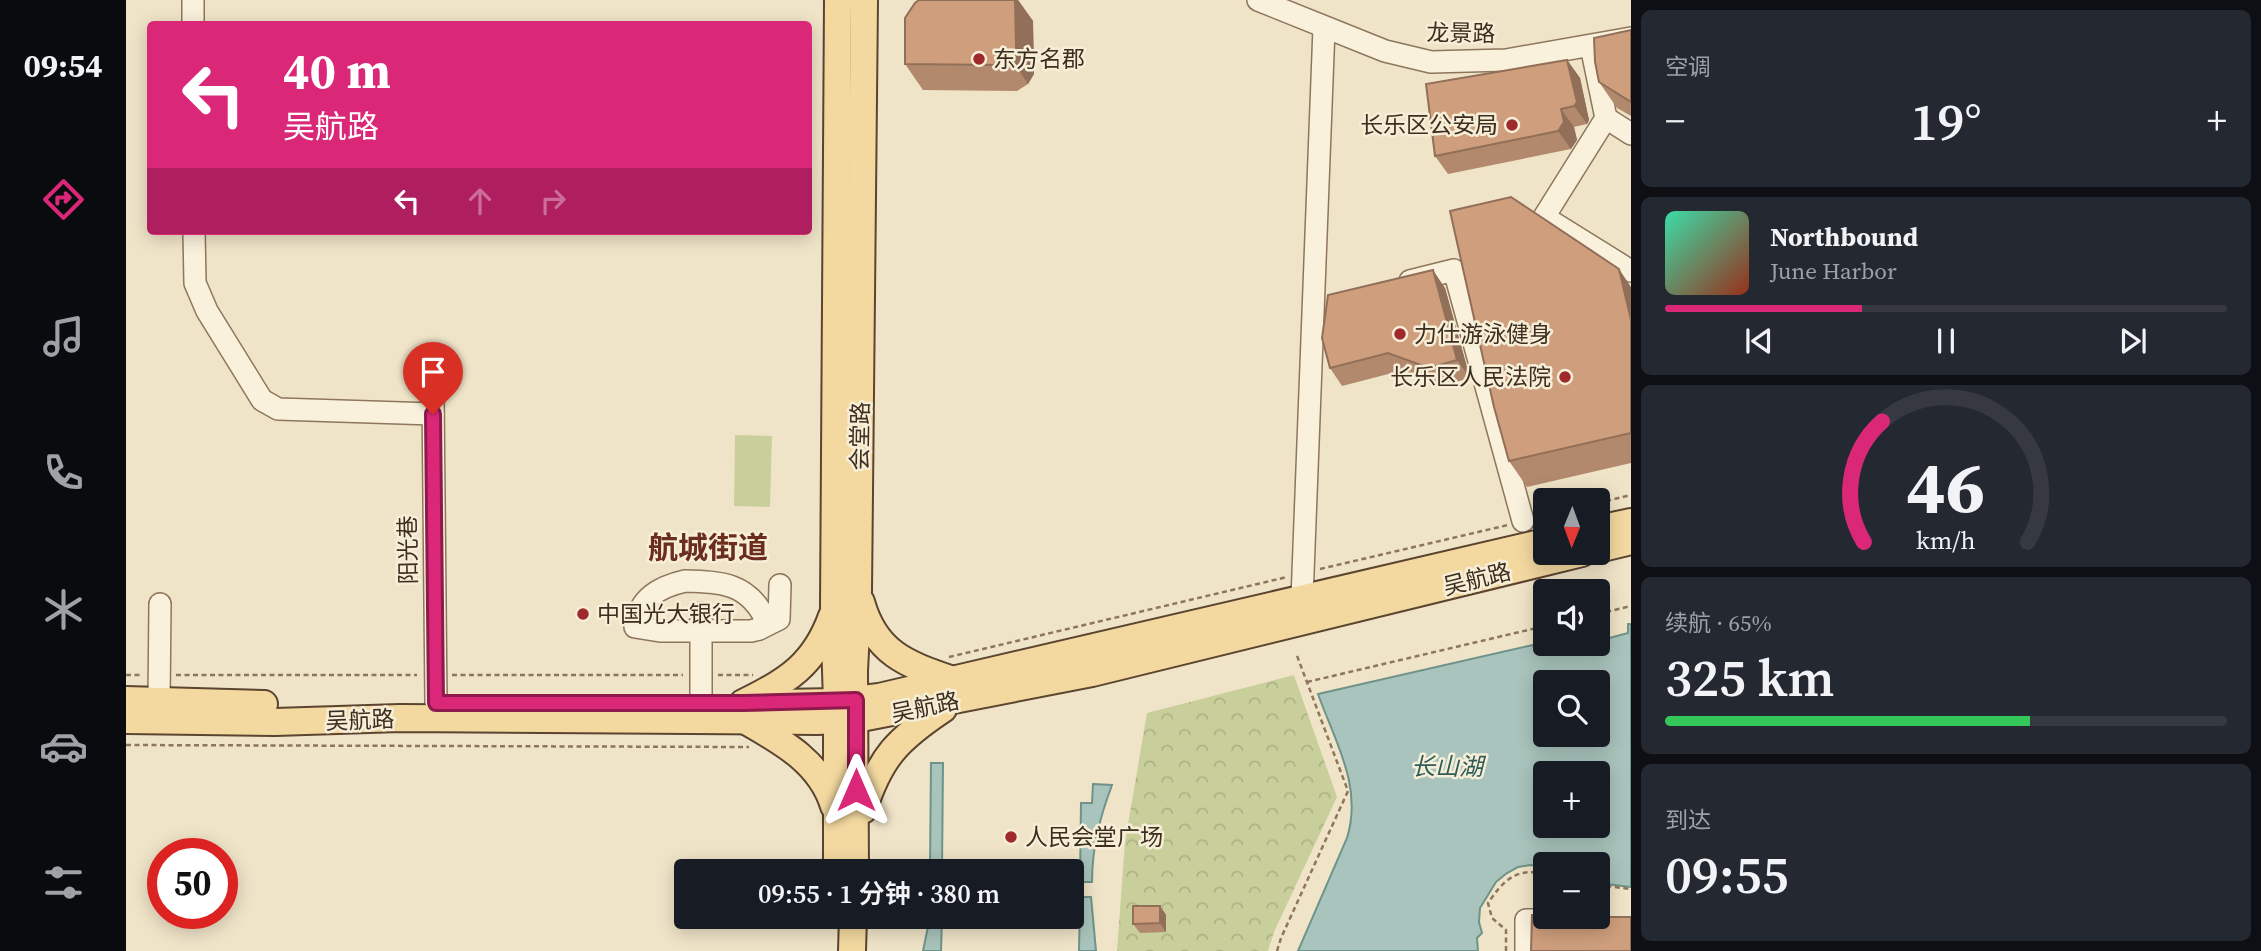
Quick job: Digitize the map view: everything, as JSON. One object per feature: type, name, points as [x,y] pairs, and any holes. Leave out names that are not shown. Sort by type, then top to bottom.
[{"type":"main road","name":"会堂路","points":[[838,0],[834,607],[846,710],[855,859]]},
{"type":"main road","name":"会堂路","points":[[836,859],[846,710],[854,671],[858,591],[864,0]]},
{"type":"main road","points":[[1610,526],[1631,522]]},
{"type":"main road","points":[[1610,546],[1631,541]]},
{"type":"main road","name":"吴航路","points":[[126,720],[275,722],[846,710],[950,679],[1533,545]]},
{"type":"main road","name":"吴航路","points":[[950,679],[1092,673],[1533,565]]},
{"type":"main road","points":[[856,839],[872,784],[885,760],[899,741],[913,730],[950,679],[911,664],[882,644],[871,631],[858,591]]},
{"type":"main road","points":[[834,607],[828,625],[807,663],[744,712],[807,761],[830,792],[837,820]]},
{"type":"main road","name":"吴航路","points":[[126,700],[275,704],[701,704],[744,712]]},
{"type":"main road","points":[[836,929],[836,951]]},
{"type":"main road","points":[[852,951],[853,929]]},
{"type":"street","points":[[193,0],[193,21]]},
{"type":"street","name":"龙景路","points":[[1258,0],[1385,51],[1431,62],[1506,60],[1631,38]]},
{"type":"street","points":[[1302,599],[1324,28]]},
{"type":"street","points":[[1591,46],[1606,118],[1544,217],[1631,271]]},
{"type":"street","points":[[1606,118],[1631,134]]},
{"type":"street","name":"阳光巷","points":[[194,235],[195,283],[207,311],[262,400],[278,408],[433,405],[436,703]]},
{"type":"street","points":[[1390,286],[1454,270],[1522,521]]},
{"type":"street","points":[[1313,306],[1339,299]]},
{"type":"street","points":[[760,629],[766,620],[761,608],[744,591],[721,582],[685,581],[658,590],[648,597],[639,609],[635,627],[660,631],[701,622],[760,629],[779,619],[780,585]]},
{"type":"street","points":[[159,701],[160,604]]},
{"type":"street","points":[[701,622],[701,704]]},
{"type":"street","points":[[1526,951],[1526,920],[1533,920]]},
{"type":"path","points":[[1610,500],[1631,495]]},
{"type":"path","points":[[950,679],[1303,573],[1522,521]]},
{"type":"path","points":[[1610,611],[1631,606]]},
{"type":"path","points":[[1307,682],[1533,629]]},
{"type":"path","points":[[1277,951],[1348,791],[1297,653]]},
{"type":"path","points":[[126,675],[758,674]]},
{"type":"path","points":[[126,745],[753,747]]},
{"type":"path","points":[[1506,951],[1506,930],[1492,918],[1488,903],[1503,882],[1533,871]]},
{"type":"path","points":[[1610,886],[1631,889]]},
{"type":"green space","points":[[735,435],[772,436],[770,507],[734,506]]},
{"type":"green space","points":[[1294,675],[1337,797],[1274,932],[1268,951],[1117,951],[1125,842],[1147,713]]},
{"type":"water","name":"长山湖","points":[[1628,624],[1631,624],[1631,887],[1610,884],[1610,852],[1533,852],[1533,865],[1518,867],[1507,873],[1496,882],[1480,908],[1479,922],[1482,933],[1477,938],[1478,951],[1298,951],[1347,838],[1351,819],[1352,800],[1345,764],[1318,694],[1533,645],[1533,656],[1610,656],[1610,638],[1628,633]]},
{"type":"water","points":[[931,763],[943,763],[942,859],[930,859]]},
{"type":"water","points":[[1093,784],[1112,785],[1098,832],[1092,882],[1084,882],[1084,859],[1080,859],[1081,803],[1092,803]]},
{"type":"water","points":[[1084,897],[1091,897],[1096,951],[1079,951],[1079,929],[1084,929]]},
{"type":"water","points":[[928,929],[942,929],[941,951],[923,951]]},
{"type":"building","points":[[919,0],[1015,0],[1016,48],[1010,57],[999,65],[905,64],[905,18]]},
{"type":"building","points":[[1631,30],[1631,102],[1599,82],[1594,38]]},
{"type":"building","name":"长乐区公安局","points":[[1567,60],[1577,102],[1574,106],[1561,109],[1564,122],[1558,131],[1435,156],[1426,84]]},
{"type":"building","name":"长乐区人民法院","points":[[1511,197],[1619,269],[1631,320],[1631,433],[1509,461],[1494,407],[1450,211]]},
{"type":"building","name":"力仕游泳健身","points":[[1433,270],[1457,360],[1429,368],[1388,353],[1330,368],[1322,338],[1328,295]]},
{"type":"building","points":[[1133,906],[1160,906],[1160,923],[1133,924]]},
{"type":"building","points":[[1532,915],[1533,929],[1610,929],[1610,917],[1631,917],[1631,951],[1531,951]]},
{"type":"place","name":"东方名郡","points":[[979,59]]},
{"type":"place","name":"长乐区公安局","points":[[1512,125]]},
{"type":"place","name":"力仕游泳健身","points":[[1400,334]]},
{"type":"place","name":"长乐区人民法院","points":[[1565,377]]},
{"type":"place","name":"中国光大银行","points":[[583,614]]},
{"type":"place","name":"人民会堂广场","points":[[1011,837]]},
{"type":"district","name":"航城街道","points":[[708,548]]},
{"type":"route","points":[[433,414],[436,703],[816,703],[856,700],[856,790]]}]
